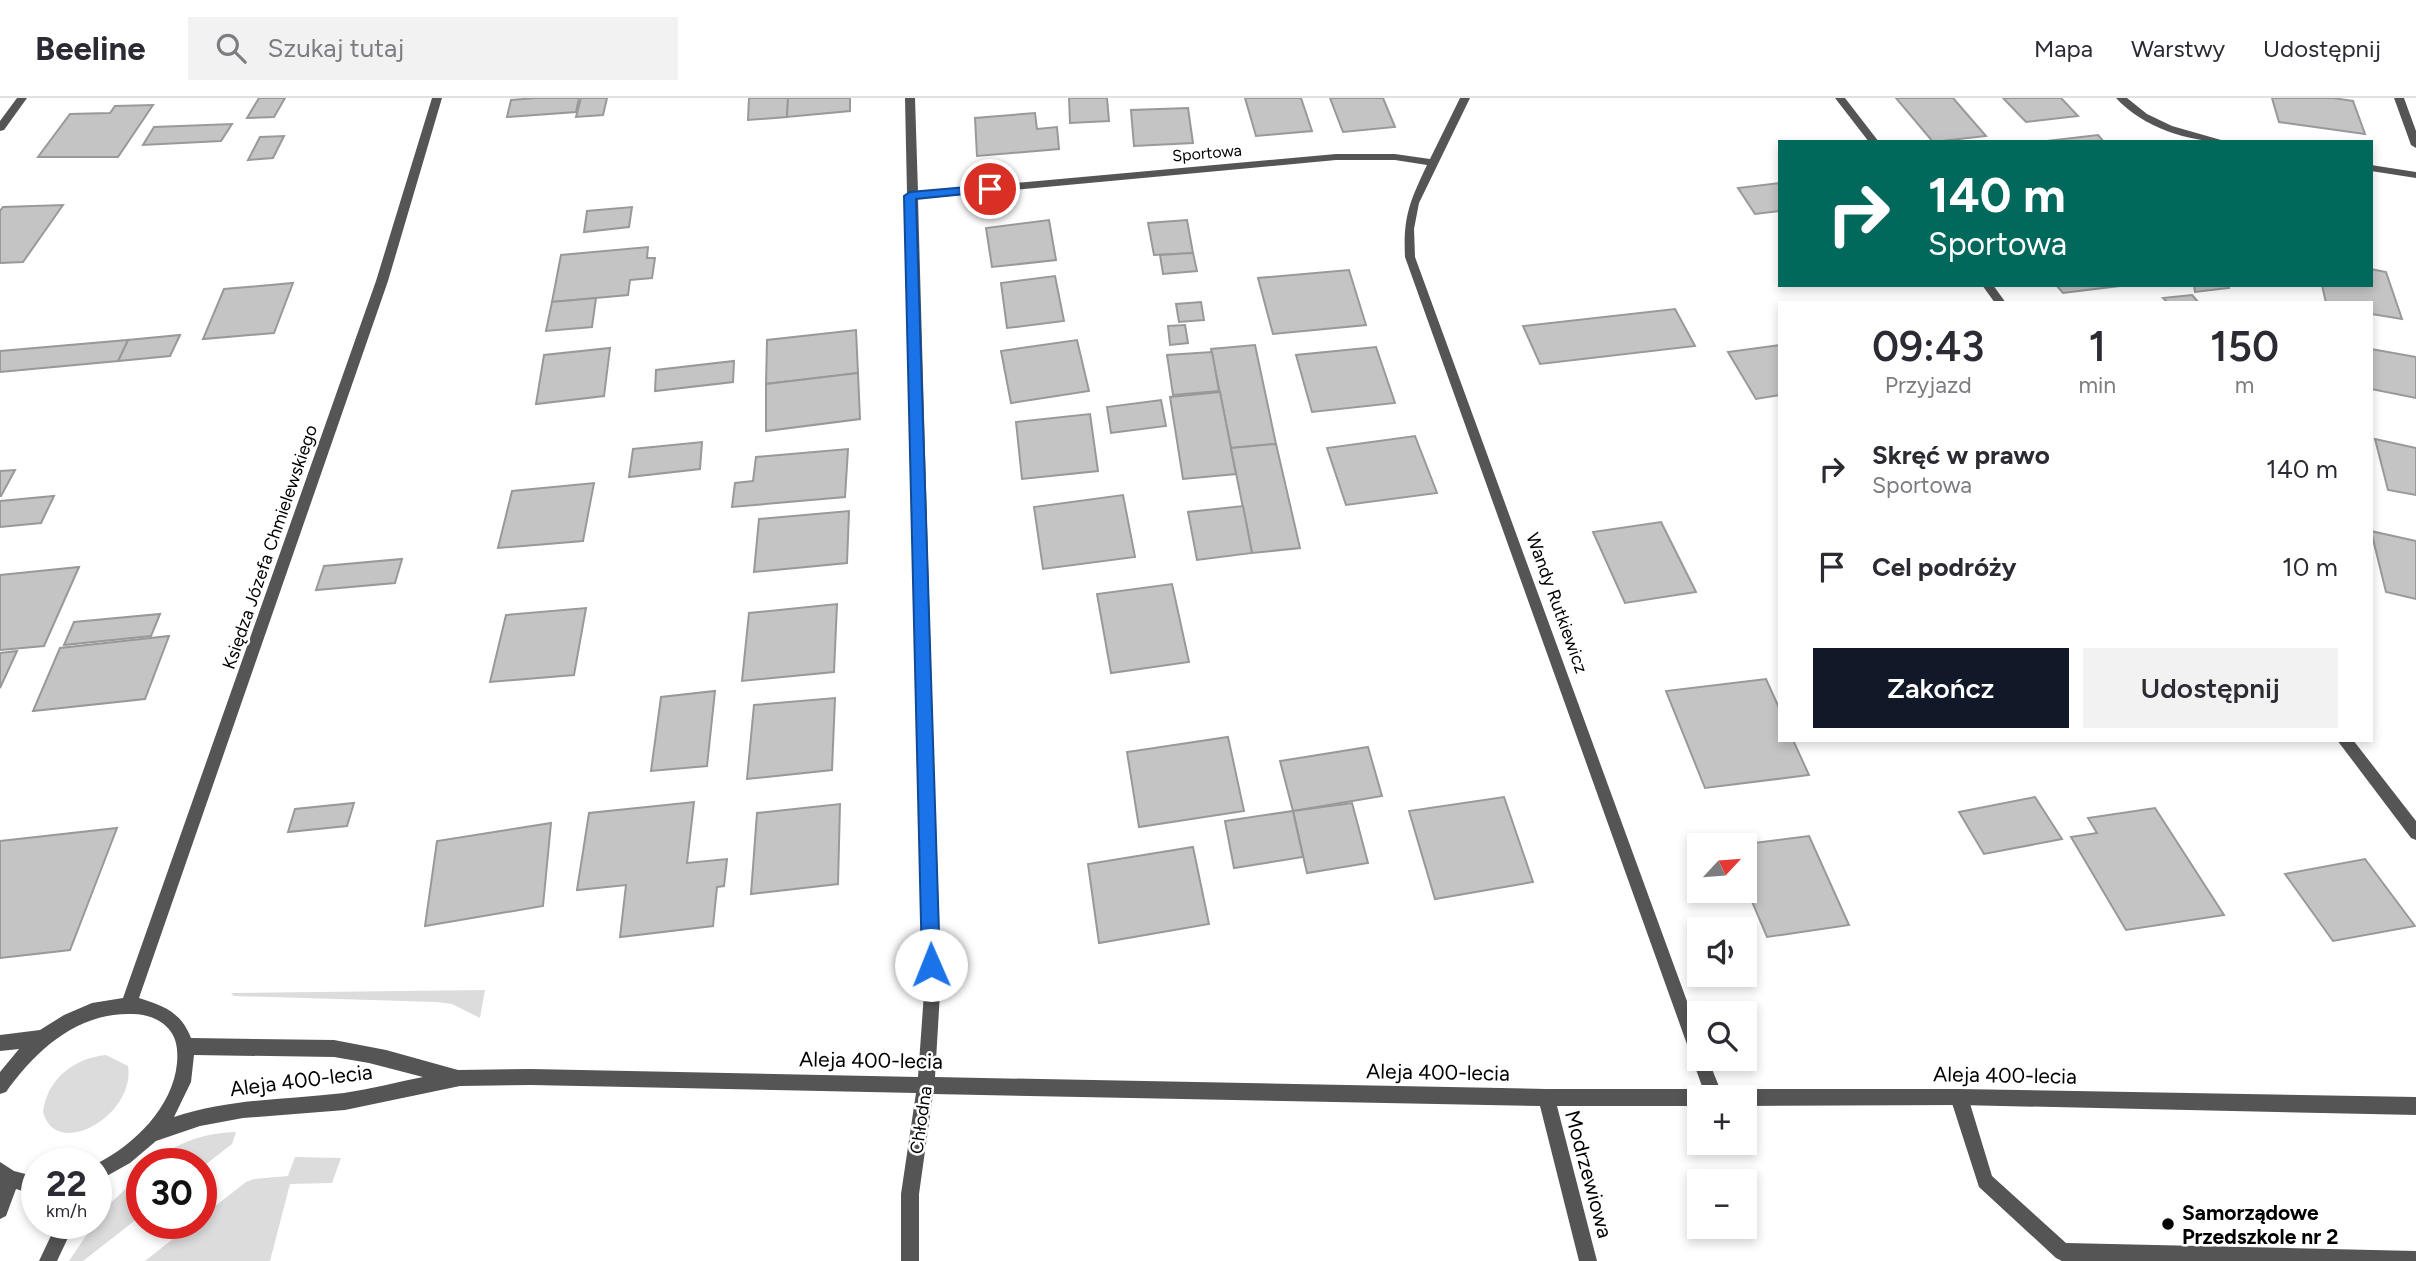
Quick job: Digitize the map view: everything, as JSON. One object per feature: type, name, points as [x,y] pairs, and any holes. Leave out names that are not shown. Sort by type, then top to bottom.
[{"type":"street","points":[[0,128],[22,98]]},
{"type":"street","name":"Księdza Józefa Chmielewskiego","points":[[129,1004],[382,281],[437,98]]},
{"type":"street","name":"Chłodna","points":[[910,98],[910,196],[932,993],[926,1084],[910,1194],[910,1261]]},
{"type":"street","points":[[1434,163],[1465,98]]},
{"type":"street","points":[[1839,98],[1872,140]]},
{"type":"street","points":[[2121,98],[2137,114],[2180,134],[2212,140]]},
{"type":"street","points":[[2399,98],[2416,145]]},
{"type":"street","name":"Sportowa","points":[[910,196],[1336,157],[1395,157],[1434,163]]},
{"type":"street","name":"Wandy Rutkiewicz","points":[[1434,163],[1414,203],[1409,229],[1410,257],[1687,1021]]},
{"type":"street","points":[[2373,167],[2416,175]]},
{"type":"street","points":[[1989,287],[1999,301]]},
{"type":"street","points":[[2346,742],[2416,833]]},
{"type":"street","points":[[0,1086],[24,1055],[43,1038],[87,1013],[108,1006],[129,1004],[150,1007],[167,1016],[179,1028],[186,1046],[186,1066],[180,1089],[168,1113],[150,1135],[112,1165]]},
{"type":"street","points":[[0,1043],[43,1038]]},
{"type":"street","name":"Aleja 400-lecia","points":[[186,1046],[220,1049],[317,1047],[360,1053],[460,1078]]},
{"type":"street","name":"Aleja 400-lecia","points":[[150,1135],[200,1117],[232,1111],[345,1101],[460,1078],[926,1084],[1546,1098],[1687,1096]]},
{"type":"street","name":"Aleja 400-lecia","points":[[1757,1096],[1959,1097],[2416,1106]]},
{"type":"street","points":[[1959,1097],[1985,1181],[2066,1256],[2416,1260]]},
{"type":"street","name":"Modrzewiowa","points":[[1546,1098],[1588,1261]]},
{"type":"street","points":[[0,1210],[5,1175]]},
{"type":"street","points":[[48,1261],[58,1239]]},
{"type":"shaded area","points":[[485,990],[480,1018],[452,1004],[437,1002],[234,996],[231,993]]},
{"type":"shaded area","points":[[106,1055],[128,1066],[127,1084],[120,1101],[108,1115],[93,1126],[78,1132],[63,1132],[51,1126],[43,1112],[56,1080],[83,1061]]},
{"type":"shaded area","points":[[236,1132],[232,1144],[217,1156],[217,1148],[174,1148],[191,1140]]},
{"type":"shaded area","points":[[295,1157],[341,1158],[332,1183],[290,1184],[270,1261],[145,1261],[173,1239],[217,1239],[217,1205],[246,1182],[288,1176]]},
{"type":"shaded area","points":[[126,1189],[126,1227],[112,1238],[112,1202]]},
{"type":"shaded area","points":[[84,1239],[111,1239],[83,1261],[69,1261]]},
{"type":"building","points":[[259,98],[285,98],[274,117],[247,118]]},
{"type":"building","points":[[579,98],[576,112],[507,117],[511,100]]},
{"type":"building","points":[[581,98],[607,98],[603,115],[576,117]]},
{"type":"building","points":[[749,98],[788,98],[787,117],[748,120]]},
{"type":"building","points":[[788,98],[850,98],[850,111],[787,117]]},
{"type":"building","points":[[1069,98],[1107,98],[1109,121],[1070,123]]},
{"type":"building","points":[[1245,98],[1301,98],[1312,131],[1256,136]]},
{"type":"building","points":[[1330,98],[1383,98],[1395,127],[1343,132]]},
{"type":"building","points":[[1896,98],[1953,98],[1986,136],[1931,140]]},
{"type":"building","points":[[2003,98],[2061,98],[2078,116],[2026,122]]},
{"type":"building","points":[[2272,98],[2333,98],[2353,101],[2365,134],[2279,122]]},
{"type":"building","points":[[153,105],[118,157],[38,157],[70,114],[110,113],[115,106]]},
{"type":"building","points":[[1188,108],[1193,143],[1134,146],[1131,110]]},
{"type":"building","points":[[1035,113],[1037,129],[1057,127],[1059,149],[977,156],[975,118]]},
{"type":"building","points":[[232,124],[221,141],[143,145],[154,127]]},
{"type":"building","points":[[2098,135],[2102,140],[2055,140]]},
{"type":"building","points":[[284,136],[273,158],[248,160],[260,137]]},
{"type":"building","points":[[1778,183],[1778,211],[1755,214],[1738,188]]},
{"type":"building","points":[[63,205],[23,262],[0,263],[0,211],[3,207]]},
{"type":"building","points":[[632,207],[629,227],[584,232],[587,211]]},
{"type":"building","points":[[1049,220],[1056,260],[992,267],[986,228]]},
{"type":"building","points":[[1187,220],[1193,253],[1154,255],[1148,223]]},
{"type":"building","points":[[648,247],[647,258],[655,258],[652,278],[630,280],[628,295],[552,302],[561,255]]},
{"type":"building","points":[[1193,253],[1197,271],[1163,274],[1160,255]]},
{"type":"building","points":[[2373,269],[2386,272],[2402,319],[2373,314],[2373,301],[2326,301],[2322,287],[2373,287]]},
{"type":"building","points":[[1349,270],[1366,325],[1273,334],[1258,278]]},
{"type":"building","points":[[1055,276],[1064,321],[1007,328],[1001,283]]},
{"type":"building","points":[[293,283],[274,333],[203,339],[224,289]]},
{"type":"building","points":[[2058,287],[2111,287],[2063,293]]},
{"type":"building","points":[[2194,287],[2229,288],[2195,292]]},
{"type":"building","points":[[2192,295],[2197,301],[2166,301],[2163,298]]},
{"type":"building","points":[[596,298],[592,327],[546,331],[552,302]]},
{"type":"building","points":[[1201,302],[1204,320],[1179,322],[1176,304]]},
{"type":"building","points":[[1675,309],[1695,346],[1540,364],[1523,326]]},
{"type":"building","points":[[1185,325],[1188,343],[1170,345],[1168,326]]},
{"type":"building","points":[[856,330],[858,373],[766,384],[767,340]]},
{"type":"building","points":[[180,335],[170,356],[118,361],[128,340]]},
{"type":"building","points":[[128,340],[118,361],[0,372],[0,351]]},
{"type":"building","points":[[1077,340],[1089,391],[1011,403],[1001,351]]},
{"type":"building","points":[[1255,345],[1276,444],[1231,448],[1211,349]]},
{"type":"building","points":[[1778,345],[1778,395],[1756,399],[1728,352]]},
{"type":"building","points":[[1376,347],[1395,403],[1312,412],[1296,355]]},
{"type":"building","points":[[610,348],[604,396],[536,404],[544,355]]},
{"type":"building","points":[[2373,349],[2416,357],[2416,398],[2373,389]]},
{"type":"building","points":[[1212,352],[1219,391],[1173,395],[1167,355]]},
{"type":"building","points":[[734,361],[733,382],[655,391],[656,370]]},
{"type":"building","points":[[858,373],[860,419],[766,431],[766,384]]},
{"type":"building","points":[[1220,392],[1236,474],[1183,479],[1170,397]]},
{"type":"building","points":[[1161,400],[1166,426],[1111,433],[1107,407]]},
{"type":"building","points":[[1090,414],[1098,471],[1022,479],[1016,422]]},
{"type":"building","points":[[1415,436],[1437,493],[1346,505],[1327,448]]},
{"type":"building","points":[[2375,439],[2416,448],[2416,495],[2388,490]]},
{"type":"building","points":[[702,442],[700,469],[629,477],[633,449]]},
{"type":"building","points":[[1276,444],[1300,548],[1252,553],[1231,448]]},
{"type":"building","points":[[848,449],[845,497],[732,507],[735,483],[753,481],[756,457]]},
{"type":"building","points":[[15,470],[1,496],[0,496],[0,471]]},
{"type":"building","points":[[594,483],[583,541],[498,548],[512,491]]},
{"type":"building","points":[[1123,495],[1135,557],[1043,569],[1034,507]]},
{"type":"building","points":[[54,496],[41,523],[0,527],[0,501]]},
{"type":"building","points":[[1243,506],[1252,553],[1197,560],[1188,512]]},
{"type":"building","points":[[849,511],[847,563],[754,572],[759,519]]},
{"type":"building","points":[[1661,522],[1696,592],[1625,603],[1593,532]]},
{"type":"building","points":[[2373,531],[2416,541],[2416,599],[2386,592]]},
{"type":"building","points":[[402,559],[395,583],[316,590],[324,566]]},
{"type":"building","points":[[79,567],[44,646],[0,650],[0,575]]},
{"type":"building","points":[[1172,584],[1189,662],[1111,673],[1097,594]]},
{"type":"building","points":[[837,604],[834,672],[742,681],[749,613]]},
{"type":"building","points":[[586,608],[574,675],[490,682],[506,615]]},
{"type":"building","points":[[160,614],[151,636],[64,645],[74,622]]},
{"type":"building","points":[[169,636],[145,699],[33,711],[60,648]]},
{"type":"building","points":[[17,651],[0,688],[0,653]]},
{"type":"building","points":[[1766,679],[1778,706],[1778,742],[1794,742],[1809,775],[1705,788],[1666,691]]},
{"type":"building","points":[[715,691],[707,766],[651,771],[661,697]]},
{"type":"building","points":[[835,698],[832,770],[747,779],[754,705]]},
{"type":"building","points":[[1228,737],[1244,811],[1139,827],[1127,752]]},
{"type":"building","points":[[1368,747],[1382,796],[1293,811],[1280,761]]},
{"type":"building","points":[[1504,797],[1533,882],[1435,899],[1409,811]]},
{"type":"building","points":[[2035,797],[2062,839],[1984,854],[1959,812]]},
{"type":"building","points":[[694,802],[687,863],[727,859],[724,886],[717,887],[713,926],[620,937],[626,885],[577,890],[589,813]]},
{"type":"building","points":[[354,803],[347,826],[288,832],[295,809]]},
{"type":"building","points":[[1352,803],[1368,863],[1307,873],[1293,811]]},
{"type":"building","points":[[840,804],[838,884],[751,894],[757,813]]},
{"type":"building","points":[[2155,808],[2224,915],[2126,930],[2071,837],[2097,833],[2088,818]]},
{"type":"building","points":[[1293,811],[1303,857],[1234,868],[1225,821]]},
{"type":"building","points":[[551,823],[543,906],[425,926],[437,841]]},
{"type":"building","points":[[117,828],[70,950],[0,958],[0,841]]},
{"type":"building","points":[[1809,836],[1849,925],[1767,937],[1753,903],[1757,903],[1757,843]]},
{"type":"building","points":[[1193,847],[1209,924],[1099,943],[1088,864]]},
{"type":"building","points":[[2365,859],[2415,926],[2333,941],[2285,874]]},
{"type":"place","name":"Samorządowe Przedszkole nr 2","points":[[2168,1224]]},
{"type":"route","points":[[931,965],[910,196],[990,189]]}]
